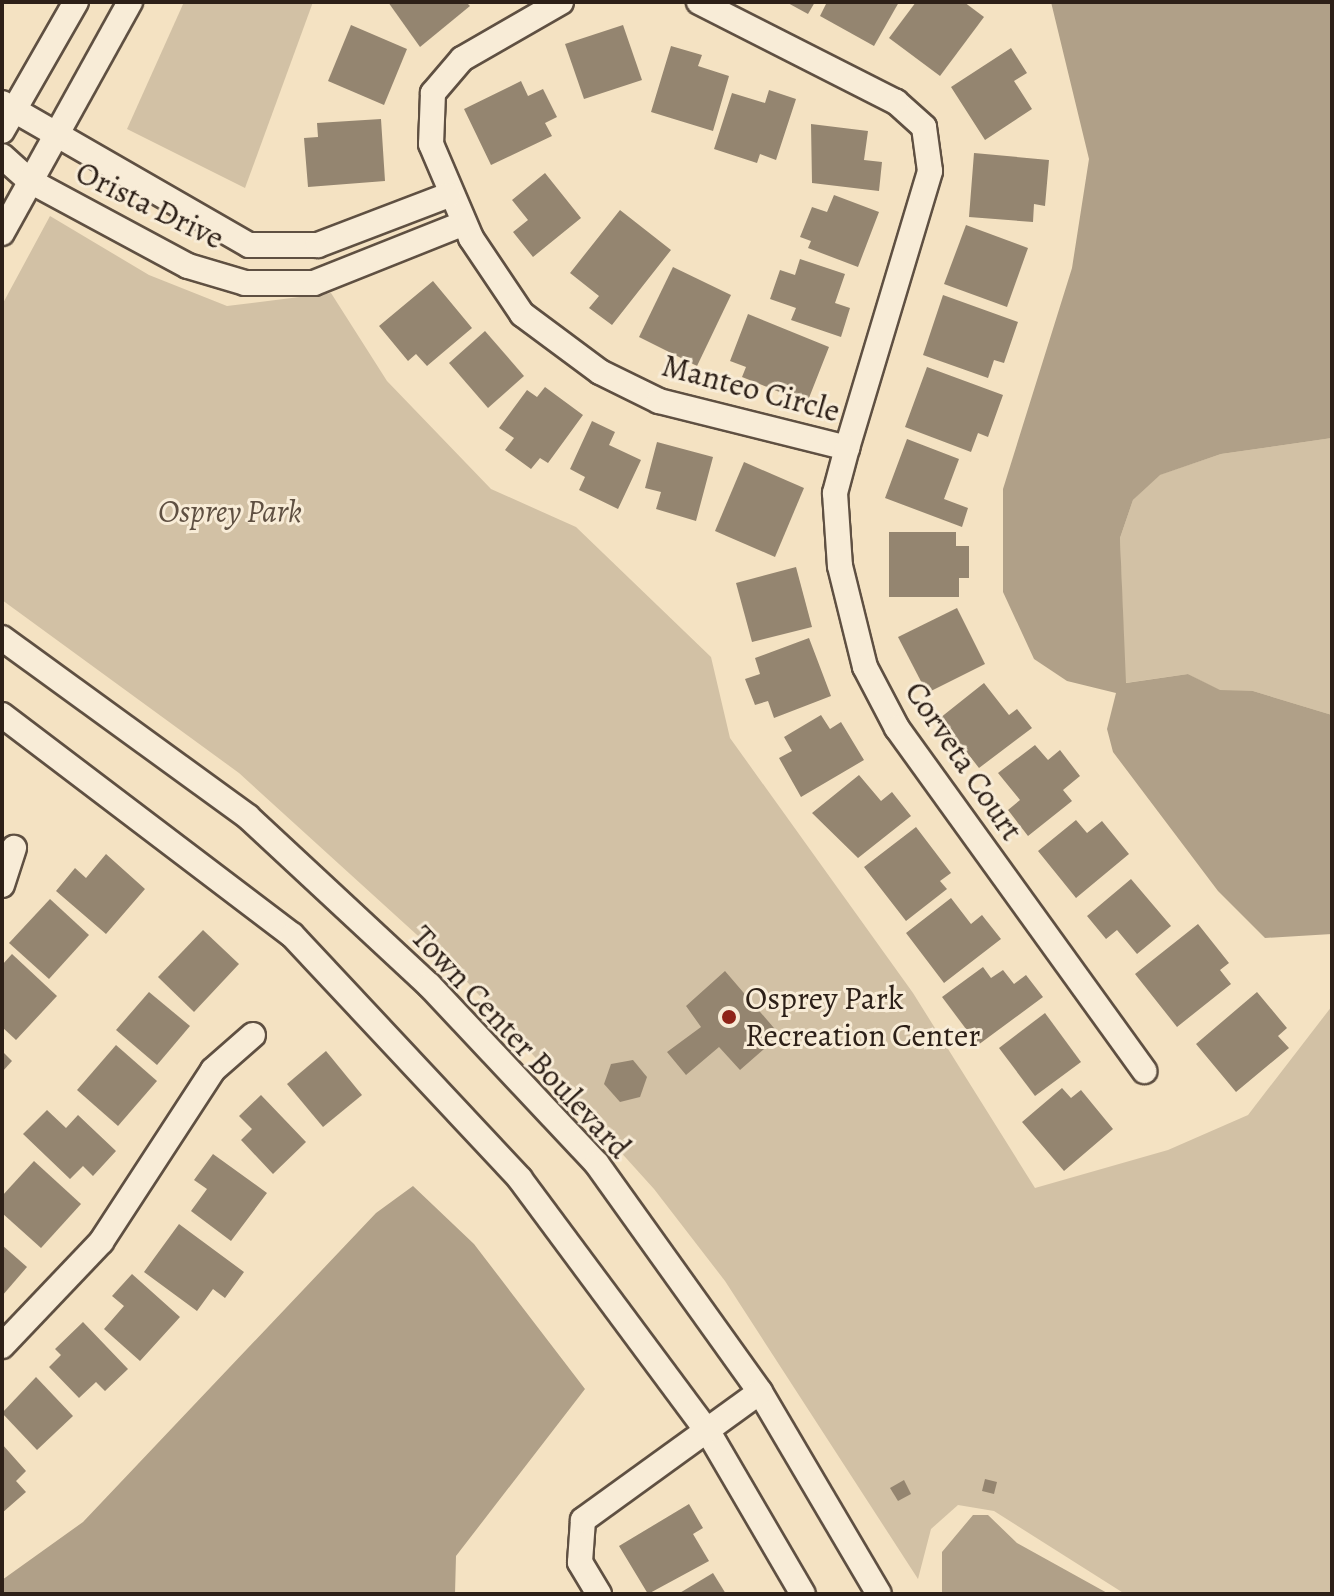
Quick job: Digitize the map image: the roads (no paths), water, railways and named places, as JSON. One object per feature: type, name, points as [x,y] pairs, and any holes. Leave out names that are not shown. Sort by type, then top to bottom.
[{"type":"street","points":[[2,131],[10,106],[76,2]]},
{"type":"street","points":[[2,233],[130,2]]},
{"type":"street","name":"Manteo Circle","points":[[561,2],[462,59],[433,93],[431,144],[462,224],[522,314],[600,372],[659,401],[847,448],[930,171],[924,127],[896,102],[699,2]]},
{"type":"street","name":"Orista Drive","points":[[10,106],[249,245],[318,245],[449,195]]},
{"type":"street","name":"Orista Drive","points":[[2,156],[30,181],[188,266],[245,283],[314,283],[462,224]]},
{"type":"street","name":"Corveta Court","points":[[847,448],[835,493],[840,566],[865,667],[897,728],[1144,1071]]},
{"type":"street","name":"Town Center Boulevard","points":[[2,638],[248,817],[429,985],[597,1164],[760,1392],[879,1594]]},
{"type":"street","points":[[2,715],[292,935],[520,1179],[710,1435],[803,1594]]},
{"type":"street","points":[[2,885],[14,848]]},
{"type":"street","points":[[2,1346],[101,1242],[213,1070],[253,1035]]},
{"type":"street","points":[[599,1594],[580,1562],[583,1520],[710,1435],[760,1392]]},
{"type":"place","name":"Osprey Park Recreation Center","points":[[729,1017]]},
{"type":"park label","name":"Osprey Park","points":[[230,511]]}]
